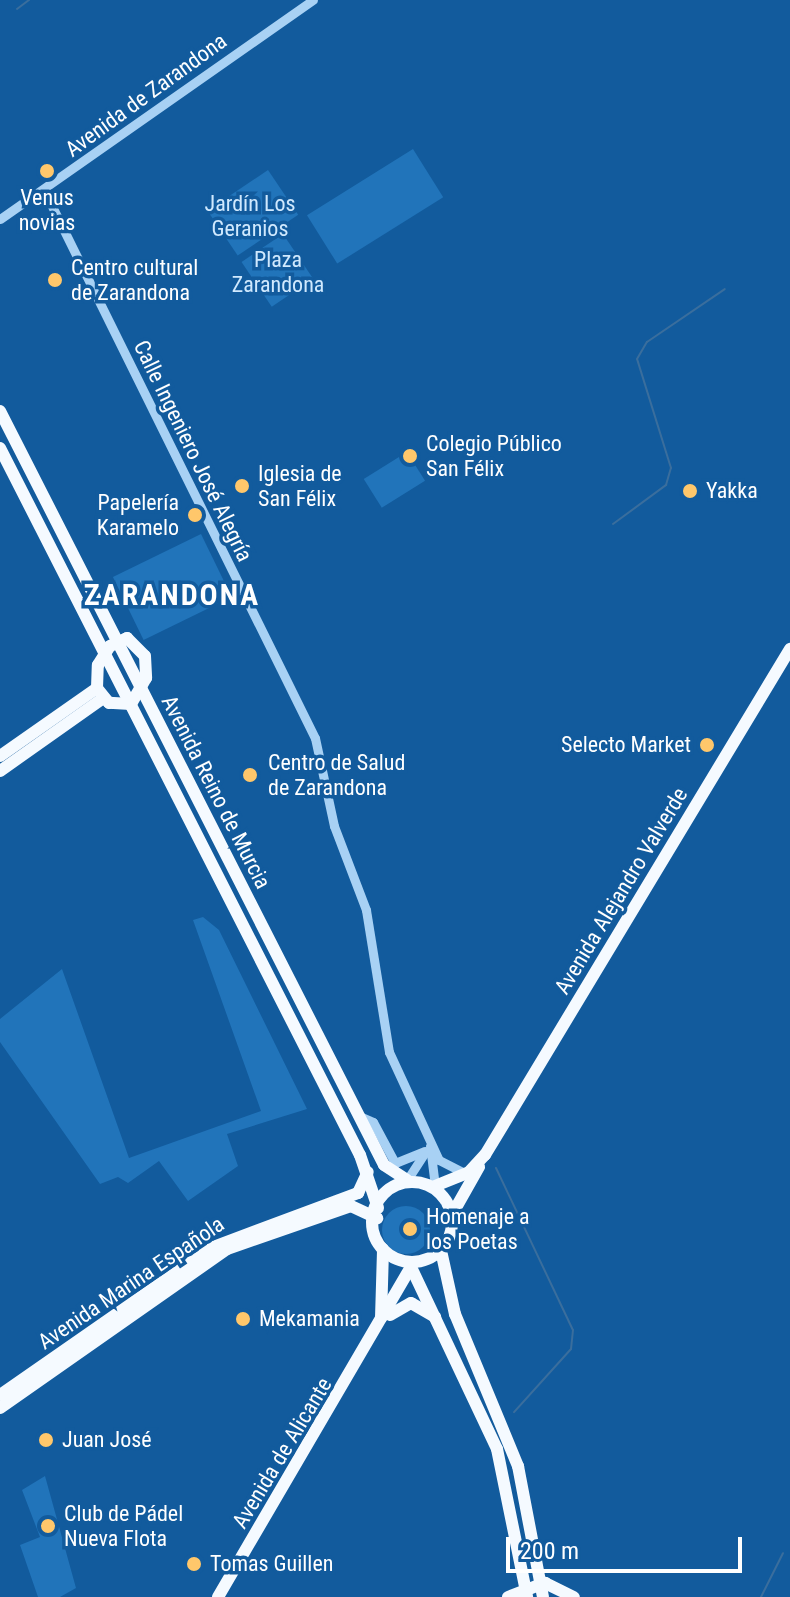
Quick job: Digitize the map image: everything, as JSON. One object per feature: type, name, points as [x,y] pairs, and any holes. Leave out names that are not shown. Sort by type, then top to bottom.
[{"type":"main road","name":"Avenida Reino de Murcia","points":[[0,411],[388,1171],[407,1180]]},
{"type":"main road","name":"Avenida Reino de Murcia","points":[[0,448],[368,1172],[377,1213]]},
{"type":"main road","points":[[0,771],[99,693],[105,652],[118,641]]},
{"type":"main road","name":"Avenida Alejandro Valverde","points":[[485,1155],[790,649]]},
{"type":"main road","points":[[99,693],[131,704],[143,690]]},
{"type":"main road","points":[[0,756],[99,693]]},
{"type":"main road","points":[[485,1155],[468,1173],[435,1186],[407,1180],[388,1190],[377,1213],[383,1249],[411,1267],[497,1449],[526,1592]]},
{"type":"main road","points":[[485,1155],[448,1223],[440,1246],[455,1314],[518,1466],[543,1597]]},
{"type":"main road","name":"Avenida Marina Española","points":[[0,1395],[213,1247],[358,1193],[368,1172]]},
{"type":"main road","points":[[435,1186],[447,1204],[448,1223]]},
{"type":"main road","name":"Avenida Marina Española","points":[[0,1408],[227,1249],[351,1206],[377,1213]]},
{"type":"main road","points":[[411,1267],[440,1246]]},
{"type":"main road","name":"Avenida de Alicante","points":[[378,1329],[383,1249]]},
{"type":"main road","name":"Avenida de Alicante","points":[[218,1597],[387,1317],[411,1267]]},
{"type":"main road","points":[[387,1317],[411,1303],[437,1318]]},
{"type":"main road","points":[[508,1597],[526,1592],[541,1583]]},
{"type":"main road","points":[[541,1583],[574,1597]]},
{"type":"street","name":"Avenida de Zarandona","points":[[0,219],[313,0]]},
{"type":"street","name":"Calle Ingeniero José Alegría","points":[[44,190],[315,738],[334,826],[366,910],[389,1052],[428,1145]]},
{"type":"street","points":[[359,1116],[373,1122],[395,1163],[428,1145]]},
{"type":"street","points":[[428,1145],[443,1167],[468,1173]]},
{"type":"street","points":[[407,1180],[428,1145]]},
{"type":"street","points":[[428,1145],[435,1186]]},
{"type":"green space","points":[[413,149],[443,197],[337,264],[307,215]]},
{"type":"green space","name":"Jardín Los Geranios","points":[[268,170],[298,215],[238,256],[207,211]]},
{"type":"green space","name":"Plaza Zarandona","points":[[283,234],[313,279],[272,307],[242,262]]},
{"type":"green space","points":[[407,452],[425,481],[382,508],[364,479]]},
{"type":"green space","points":[[201,534],[232,597],[144,640],[113,577]]},
{"type":"green space","points":[[203,917],[219,930],[307,1109],[227,1134],[238,1166],[188,1201],[159,1161],[128,1183],[118,1177],[100,1184],[0,1042],[0,1019],[62,969],[129,1158],[261,1111],[193,920]]},
{"type":"green space","points":[[406,1206],[423,1213],[430,1230],[423,1247],[406,1254],[389,1247],[382,1230],[389,1213]]},
{"type":"green space","name":"Club de Pádel Nueva Flota","points":[[45,1476],[76,1588],[60,1597],[38,1597],[20,1545],[40,1537],[22,1490]]},
{"type":"waterway","points":[[17,9],[29,0]]},
{"type":"waterway","points":[[613,524],[666,485],[671,468],[637,359],[647,342],[725,289]]},
{"type":"waterway","points":[[496,1168],[573,1330],[571,1349],[514,1412]]},
{"type":"waterway","points":[[761,1597],[783,1553]]},
{"type":"place","name":"Venus novias","points":[[47,171]]},
{"type":"place","name":"Centro cultural de Zarandona","points":[[55,280]]},
{"type":"place","name":"Colegio Público San Félix","points":[[410,456]]},
{"type":"place","name":"Iglesia de San Félix","points":[[242,486]]},
{"type":"place","name":"Yakka","points":[[690,491]]},
{"type":"place","name":"Papelería Karamelo","points":[[195,515]]},
{"type":"place","name":"Selecto Market","points":[[707,745]]},
{"type":"place","name":"Centro de Salud de Zarandona","points":[[250,775]]},
{"type":"place","name":"Homenaje a los Poetas","points":[[410,1229]]},
{"type":"place","name":"Mekamania","points":[[243,1319]]},
{"type":"place","name":"Juan José","points":[[46,1440]]},
{"type":"place","name":"Club de Pádel Nueva Flota","points":[[48,1526]]},
{"type":"place","name":"Tomas Guillen","points":[[194,1564]]},
{"type":"district","name":"ZARANDONA","points":[[172,595]]}]
